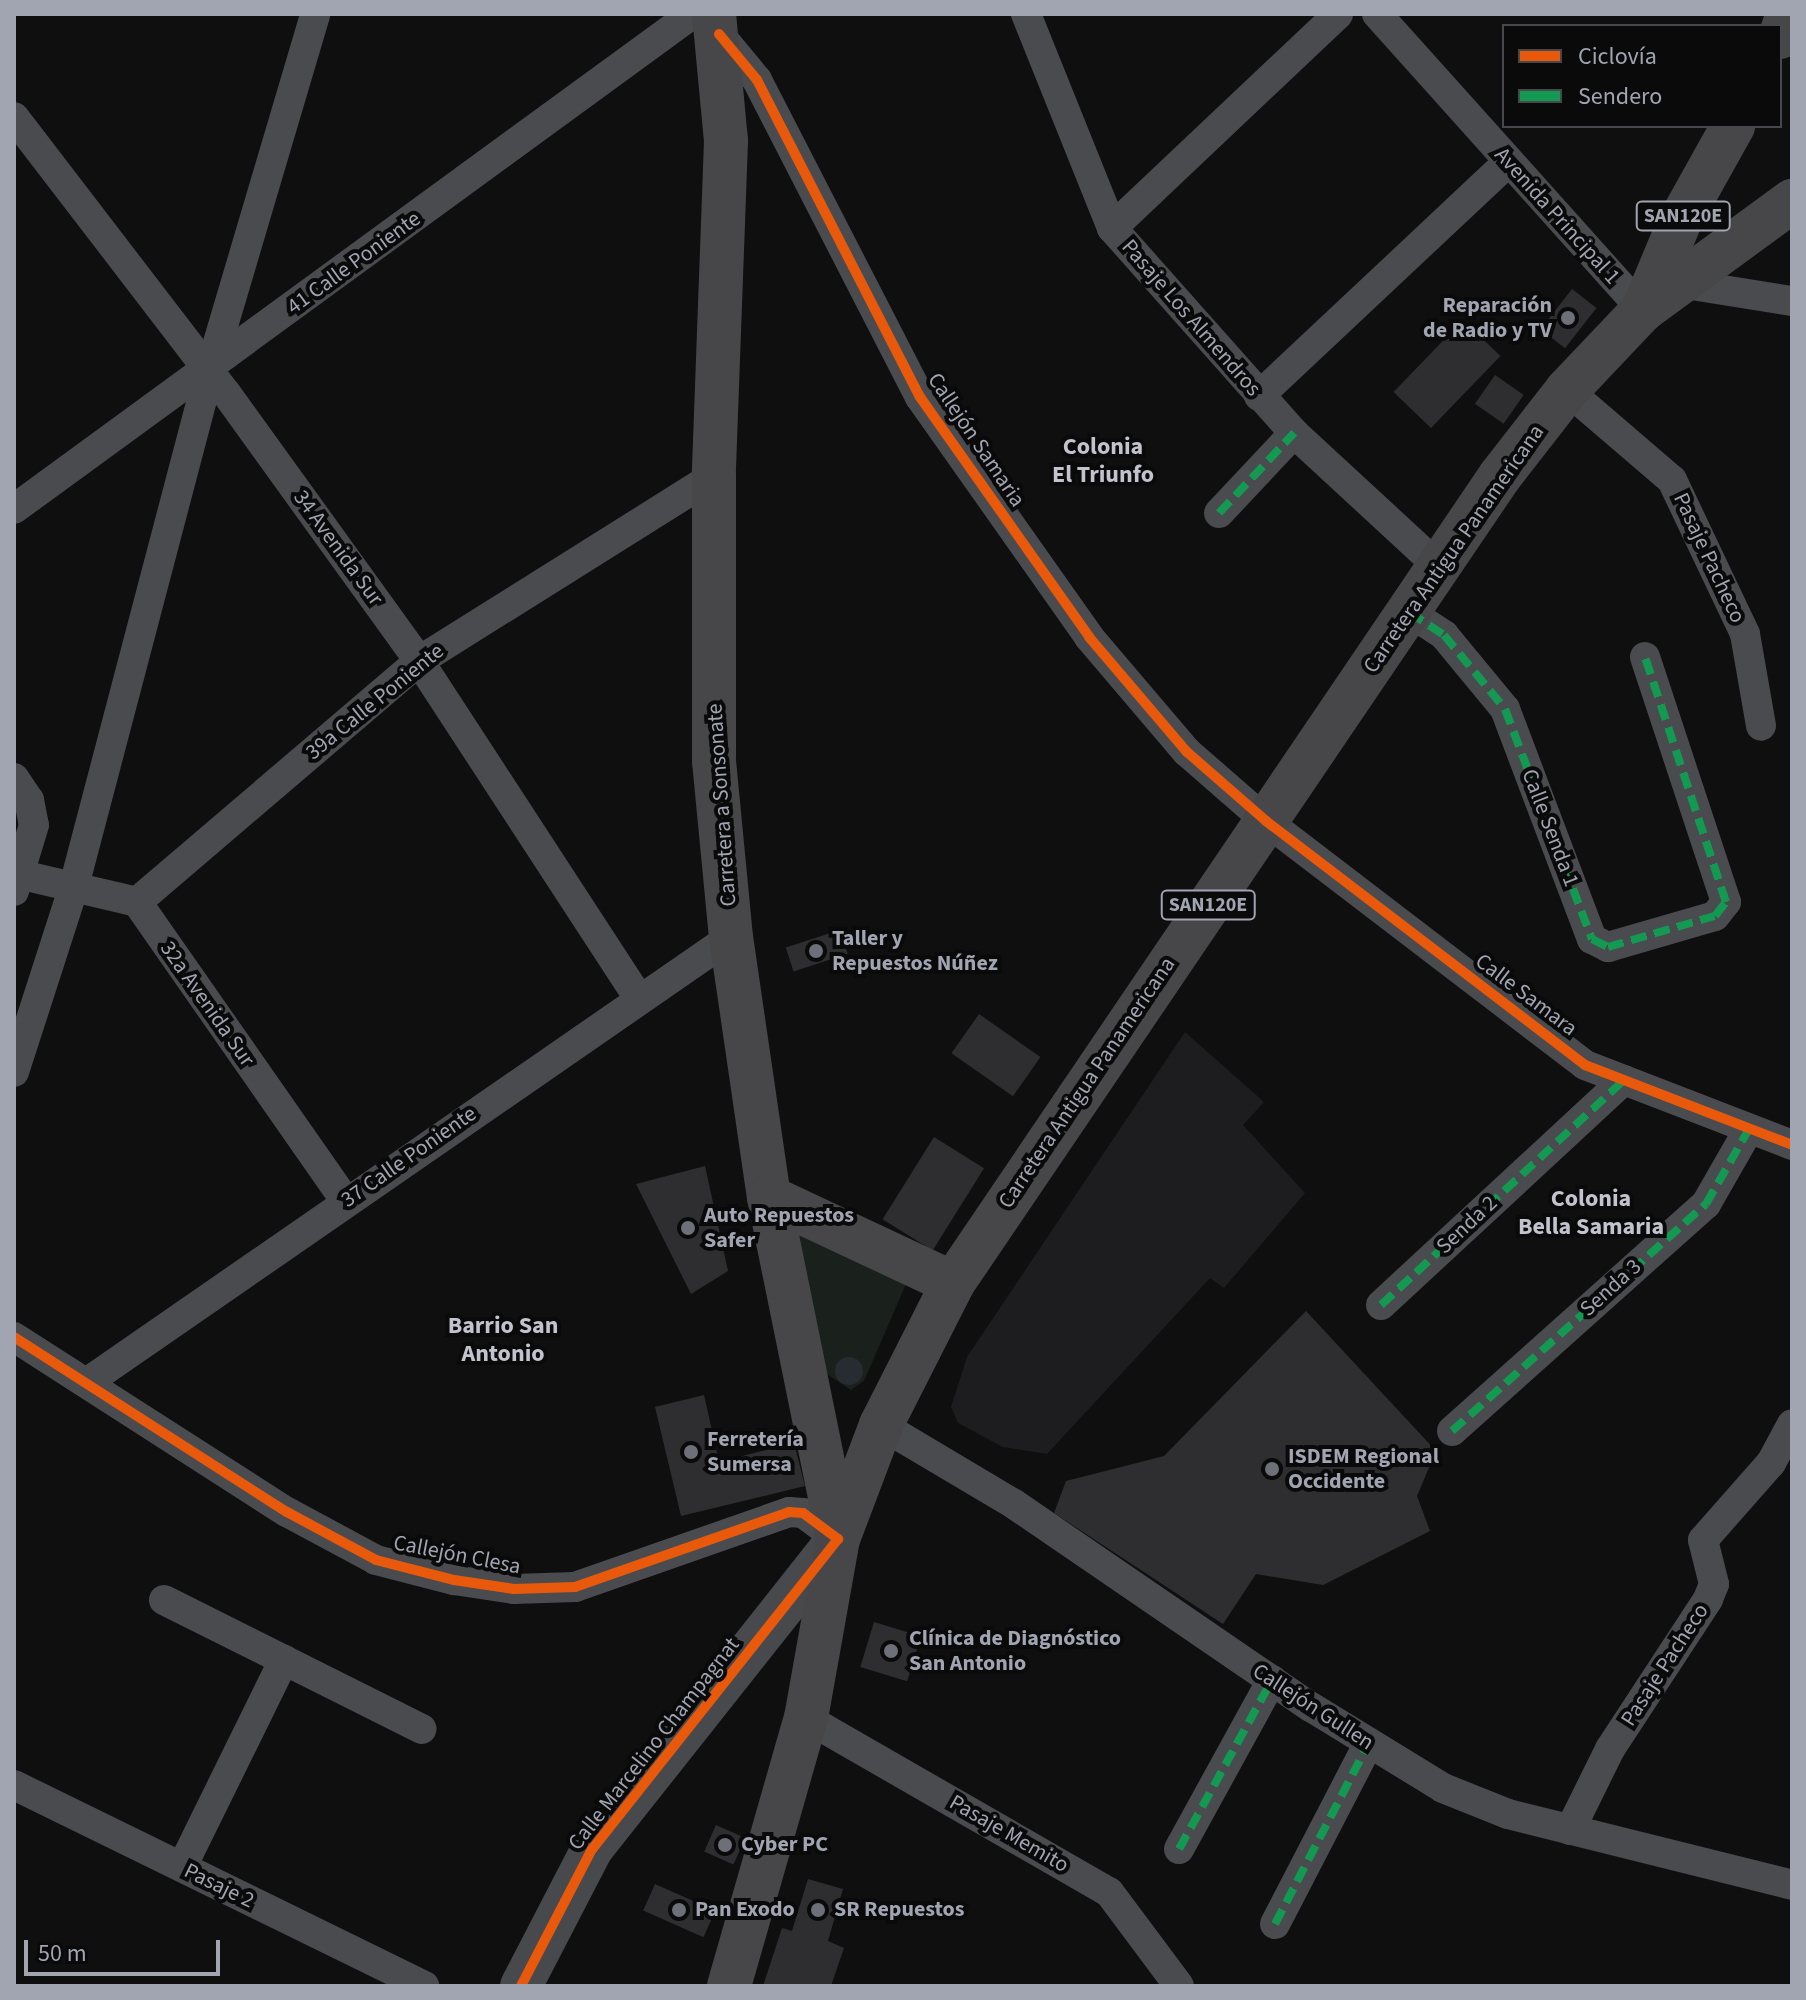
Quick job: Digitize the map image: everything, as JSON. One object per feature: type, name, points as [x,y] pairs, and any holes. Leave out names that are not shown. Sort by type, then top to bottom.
[{"type":"main road","name":"Carretera a Sonsonate","points":[[708,21],[726,141],[714,476],[714,761],[731,937],[769,1197],[838,1539]]},
{"type":"main road","name":"Carretera Antigua Panamericana","points":[[1643,310],[1680,221],[1732,128]]},
{"type":"main road","name":"Carretera Antigua Panamericana","points":[[838,1539],[881,1425],[953,1283],[1438,566],[1567,390],[1643,310],[1792,201]]},
{"type":"main road","points":[[769,1197],[953,1283]]},
{"type":"main road","points":[[729,1986],[806,1718],[838,1539]]},
{"type":"street","points":[[14,1072],[74,886],[209,373],[315,14]]},
{"type":"street","name":"Pasaje Los Almendros","points":[[1026,14],[1112,228],[1294,433],[1438,566]]},
{"type":"street","points":[[1112,228],[1338,14]]},
{"type":"street","name":"Avenida Principal 1","points":[[1377,14],[1507,163],[1643,310]]},
{"type":"street","name":"41 Calle Poniente","points":[[14,509],[708,21]]},
{"type":"street","name":"Callejón Samaria","points":[[708,21],[757,80],[920,397],[1089,637],[1187,752],[1266,821]]},
{"type":"street","name":"34 Avenida Sur","points":[[14,117],[209,373],[419,661],[637,996]]},
{"type":"street","points":[[1259,396],[1507,163]]},
{"type":"street","points":[[1679,283],[1792,301]]},
{"type":"street","name":"Pasaje Pacheco","points":[[1567,390],[1672,480],[1745,634],[1761,726]]},
{"type":"street","points":[[1219,513],[1294,433]]},
{"type":"street","name":"39a Calle Poniente","points":[[137,902],[419,661],[714,476]]},
{"type":"street","name":"Calle Senda 1","points":[[1409,612],[1444,635],[1505,709],[1592,939],[1608,947],[1715,916],[1726,902],[1645,657]]},
{"type":"street","points":[[14,778],[33,812],[18,883],[74,886],[137,902]]},
{"type":"street","name":"Calle Samara","points":[[1266,821],[1585,1065],[1792,1145]]},
{"type":"street","name":"32a Avenida Sur","points":[[137,902],[346,1202]]},
{"type":"street","name":"37 Calle Poniente","points":[[89,1381],[637,996],[731,937]]},
{"type":"street","name":"Senda 2","points":[[1381,1305],[1624,1080]]},
{"type":"street","name":"Senda 3","points":[[1452,1431],[1706,1204],[1749,1129]]},
{"type":"street","name":"Callejón Clesa","points":[[14,1337],[89,1381],[287,1512],[376,1560],[454,1580],[514,1589],[575,1587],[789,1512],[803,1513],[838,1539]]},
{"type":"street","name":"Pasaje Pacheco","points":[[1570,1830],[1610,1749],[1708,1599],[1714,1584],[1703,1540],[1771,1463],[1792,1424]]},
{"type":"street","name":"Callejón Gullen","points":[[881,1425],[1014,1504],[1369,1743],[1475,1803],[1792,1885]]},
{"type":"street","name":"Calle Marcelino Champagnat","points":[[521,1986],[592,1849],[838,1539]]},
{"type":"street","points":[[164,1600],[422,1729]]},
{"type":"street","points":[[182,1867],[284,1660]]},
{"type":"street","points":[[1179,1849],[1272,1680]]},
{"type":"street","name":"Pasaje Memito","points":[[806,1718],[1109,1892],[1179,1986]]},
{"type":"street","points":[[1275,1924],[1369,1743]]},
{"type":"street","name":"Pasaje 2","points":[[14,1785],[424,1986]]},
{"type":"shaded area","points":[[1185,1032],[1264,1102],[1243,1125],[1305,1193],[1224,1288],[1210,1278],[1047,1454],[1003,1447],[958,1423],[951,1407],[967,1357]]},
{"type":"shaded area","points":[[795,1232],[913,1268],[864,1381],[851,1390],[824,1372]]},
{"type":"shaded area","points":[[849,1357],[859,1361],[863,1371],[859,1381],[849,1385],[839,1381],[835,1371],[839,1361]]},
{"type":"building","name":"Reparación de Radio y TV","points":[[1572,289],[1596,308],[1565,348],[1541,329]]},
{"type":"building","points":[[1463,320],[1500,356],[1431,428],[1394,392]]},
{"type":"building","points":[[1495,375],[1524,395],[1504,424],[1475,404]]},
{"type":"building","name":"Taller y Repuestos Núñez","points":[[840,930],[848,954],[794,971],[786,948]]},
{"type":"building","points":[[979,1014],[1040,1057],[1013,1096],[951,1053]]},
{"type":"building","points":[[934,1137],[984,1168],[933,1251],[883,1219]]},
{"type":"building","name":"Auto Repuestos Safer","points":[[705,1166],[728,1271],[691,1294],[636,1184]]},
{"type":"building","name":"ISDEM Regional Occidente","points":[[1306,1311],[1436,1451],[1417,1496],[1430,1531],[1323,1585],[1256,1574],[1223,1624],[1054,1513],[1066,1481],[1164,1456]]},
{"type":"building","name":"Ferretería Sumersa","points":[[704,1395],[719,1462],[794,1443],[805,1486],[681,1516],[655,1407]]},
{"type":"building","name":"Clínica de Diagnóstico San Antonio","points":[[874,1622],[921,1636],[907,1681],[860,1667]]},
{"type":"building","name":"Cyber PC","points":[[716,1825],[745,1838],[733,1865],[704,1851]]},
{"type":"building","points":[[808,1879],[843,1889],[828,1941],[844,1948],[831,1986],[763,1986],[782,1928],[792,1931]]},
{"type":"building","name":"Pan Exodo","points":[[655,1884],[715,1911],[703,1937],[643,1910]]},
{"type":"marked path","points":[[1219,513],[1294,433]]},
{"type":"marked path","points":[[1409,612],[1444,635],[1505,709],[1592,939],[1608,947],[1715,916],[1726,902],[1645,657]]},
{"type":"marked path","points":[[1381,1305],[1624,1080]]},
{"type":"marked path","points":[[1452,1431],[1706,1204],[1749,1129]]},
{"type":"marked path","points":[[1179,1849],[1272,1680]]},
{"type":"marked path","points":[[1275,1924],[1369,1743]]},
{"type":"cycle path","points":[[719,34],[757,80],[920,397],[1089,637],[1187,752],[1266,821],[1585,1065],[1792,1145]]},
{"type":"cycle path","points":[[14,1337],[287,1512],[376,1560],[454,1580],[514,1589],[575,1587],[789,1512],[803,1513],[838,1539],[592,1849],[521,1986]]},
{"type":"place","name":"Reparación de Radio y TV","points":[[1568,318]]},
{"type":"place","name":"Taller y Repuestos Núñez","points":[[816,951]]},
{"type":"place","name":"Auto Repuestos Safer","points":[[688,1228]]},
{"type":"place","name":"Ferretería Sumersa","points":[[691,1452]]},
{"type":"place","name":"ISDEM Regional Occidente","points":[[1272,1469]]},
{"type":"place","name":"Clínica de Diagnóstico San Antonio","points":[[891,1651]]},
{"type":"place","name":"Cyber PC","points":[[725,1845]]},
{"type":"place","name":"Pan Exodo","points":[[679,1910]]},
{"type":"place","name":"SR Repuestos","points":[[818,1910]]},
{"type":"district","name":"Colonia El Triunfo","points":[[1103,461]]},
{"type":"district","name":"Colonia Bella Samaria","points":[[1591,1213]]},
{"type":"district","name":"Barrio San Antonio","points":[[503,1340]]}]
